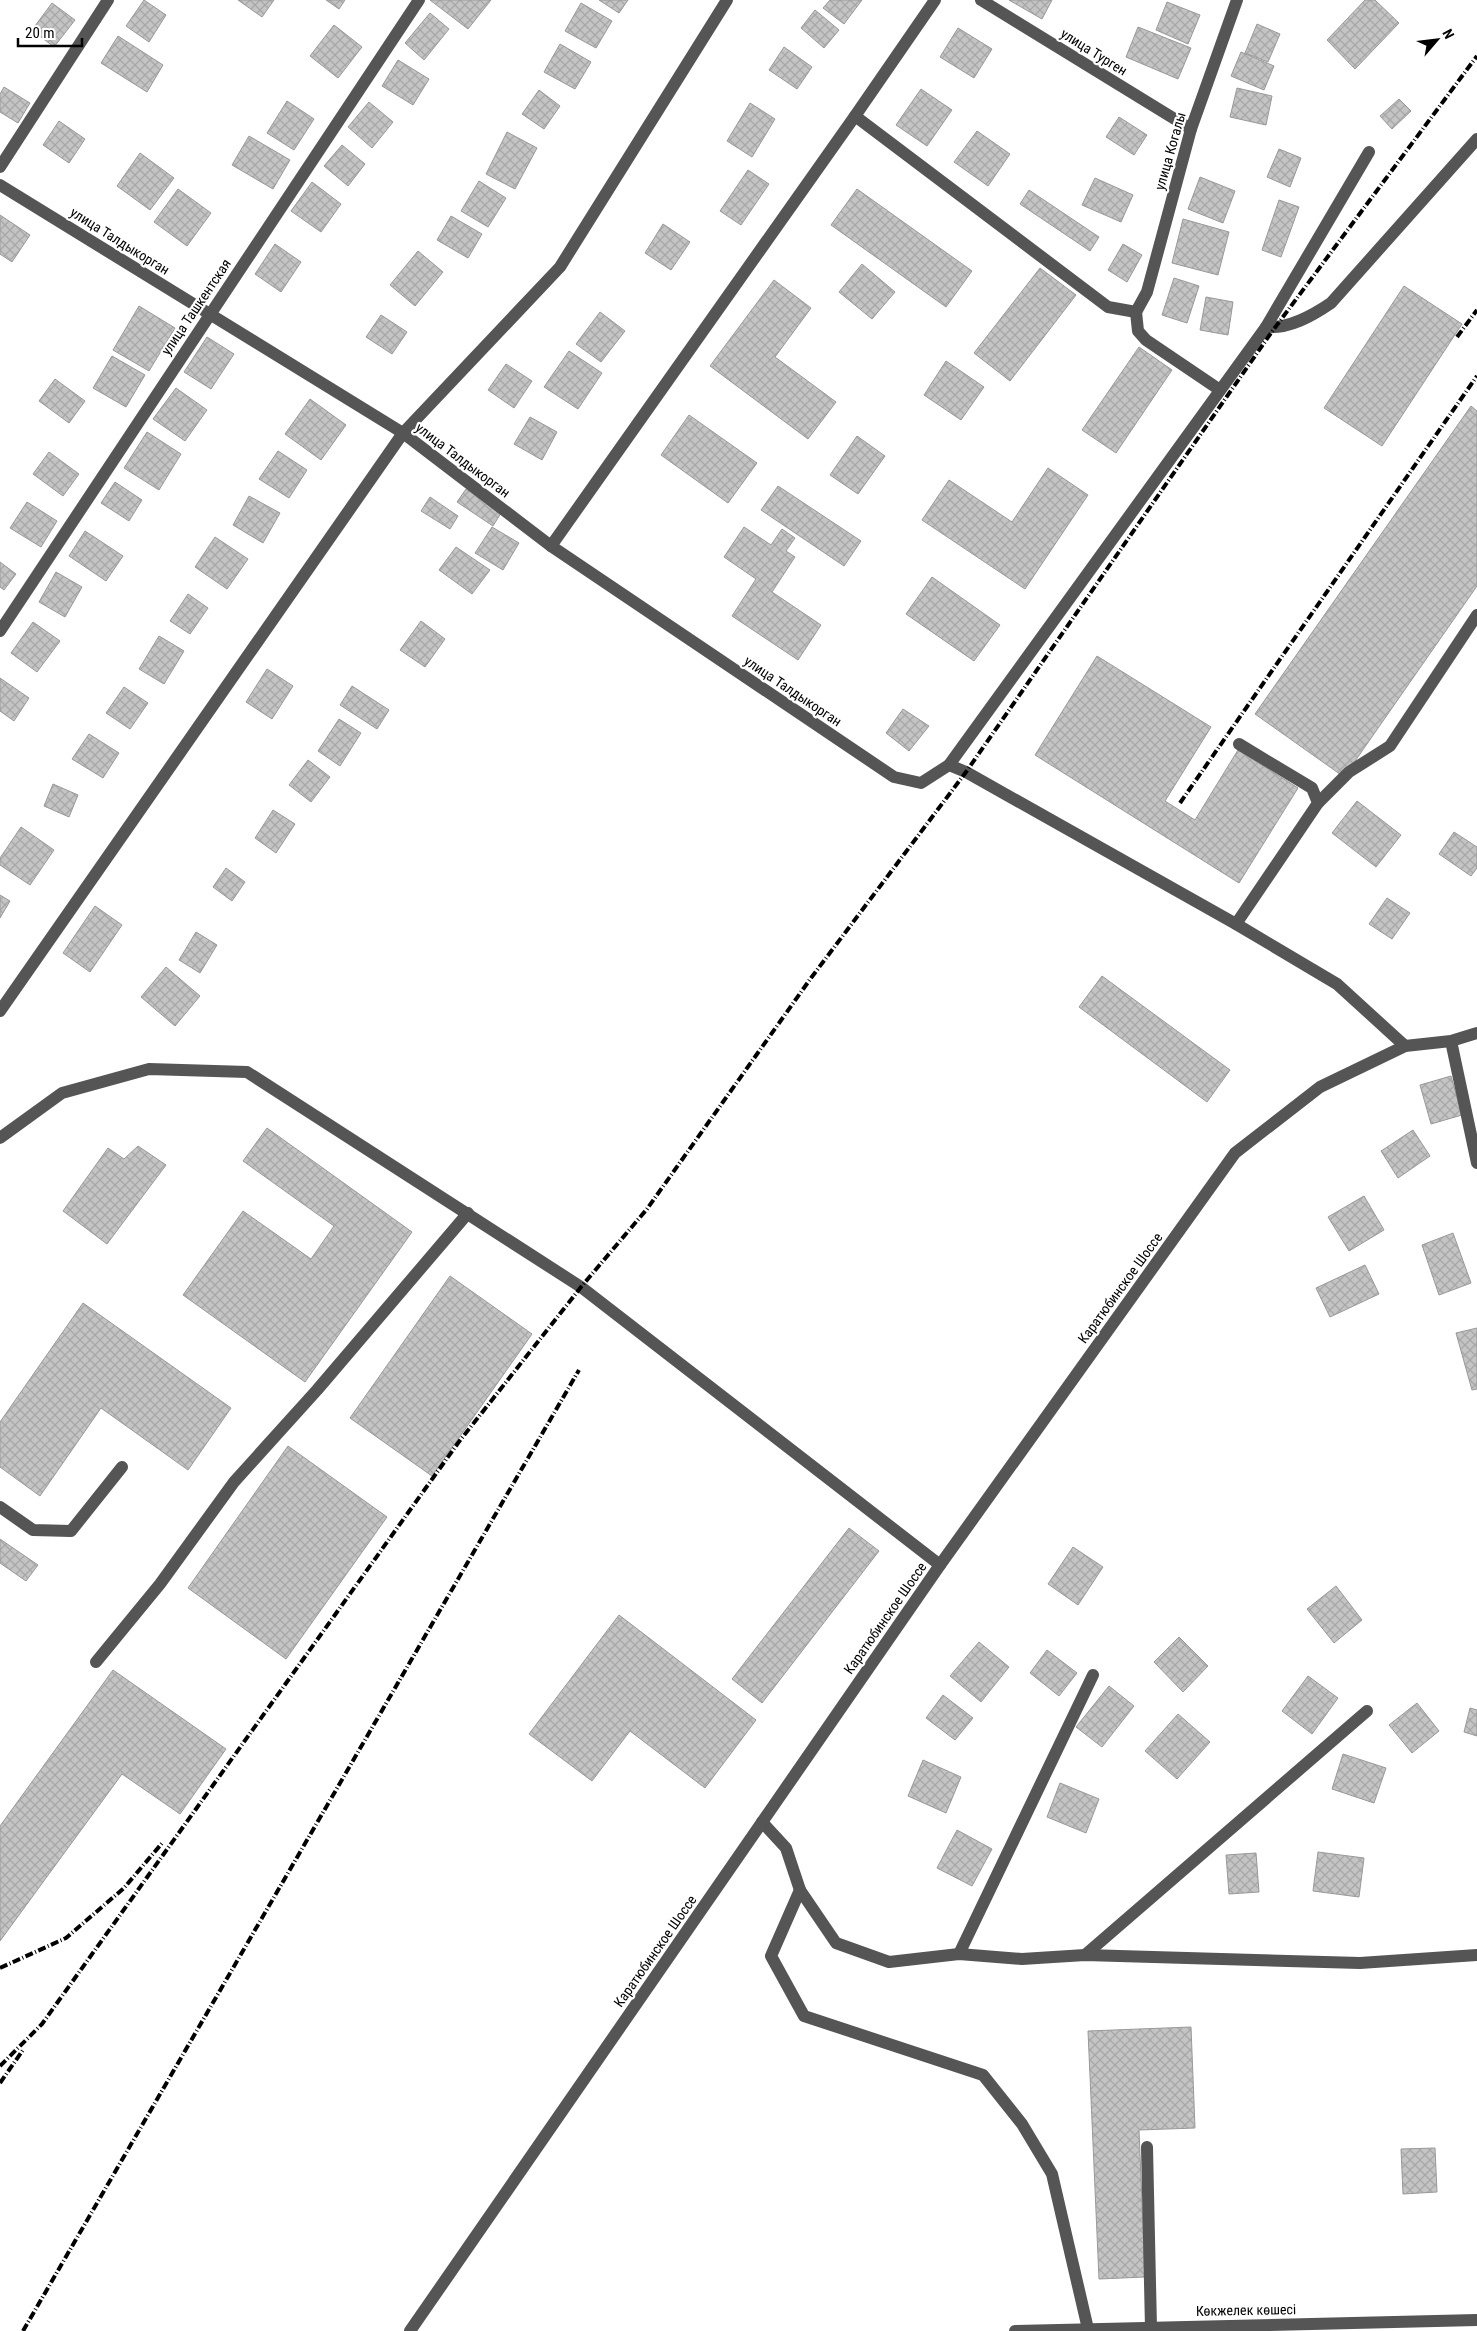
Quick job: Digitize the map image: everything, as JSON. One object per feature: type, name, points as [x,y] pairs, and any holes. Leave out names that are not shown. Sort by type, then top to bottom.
[{"type":"street","points":[[0,167],[108,0]]},
{"type":"street","name":"улица Ташкентская","points":[[0,631],[419,0]]},
{"type":"street","points":[[0,1011],[403,433],[560,267],[726,0]]},
{"type":"street","points":[[551,546],[856,116],[935,0]]},
{"type":"street","name":"улица Турген","points":[[981,0],[1191,129]]},
{"type":"street","name":"улица Когалы","points":[[1136,312],[1147,292],[1191,129],[1237,0]]},
{"type":"street","points":[[856,116],[1108,307],[1136,312],[1138,331],[1146,340],[1220,390]]},
{"type":"street","points":[[1266,327],[1275,328],[1295,322],[1313,315],[1331,303],[1477,139]]},
{"type":"street","points":[[1369,152],[1266,327],[949,765],[966,772],[1236,924],[1337,984],[1406,1046]]},
{"type":"street","name":"улица Талдыкорган","points":[[0,185],[403,433],[551,546],[894,777],[921,783],[949,765]]},
{"type":"street","points":[[1236,924],[1318,803],[1349,772],[1390,746],[1477,614]]},
{"type":"street","points":[[1239,744],[1312,788],[1318,803]]},
{"type":"street","name":"Каратюбинское Шоссе","points":[[410,2331],[940,1565],[1235,1152],[1320,1087],[1406,1046],[1451,1041],[1477,1033]]},
{"type":"street","points":[[1451,1041],[1477,1163]]},
{"type":"street","points":[[0,1138],[62,1093],[149,1069],[247,1072],[581,1287],[940,1565]]},
{"type":"street","points":[[96,1662],[160,1584],[234,1482],[317,1390],[468,1213]]},
{"type":"street","points":[[0,1507],[33,1530],[71,1531],[122,1467]]},
{"type":"street","points":[[959,1954],[1093,1675]]},
{"type":"street","points":[[1085,1955],[1367,1711]]},
{"type":"street","points":[[762,1822],[786,1848],[800,1890],[836,1943],[889,1962],[959,1954],[1022,1959],[1085,1955],[1360,1963],[1477,1955]]},
{"type":"street","points":[[800,1890],[771,1956],[804,2016],[983,2075],[1022,2124],[1052,2174],[1088,2329]]},
{"type":"street","points":[[1148,2147],[1151,2328]]},
{"type":"street","name":"Көкжелек көшесі","points":[[1015,2331],[1477,2320]]},
{"type":"building","points":[[144,0],[166,15],[149,42],[126,26]]},
{"type":"building","points":[[238,0],[274,0],[262,17]]},
{"type":"building","points":[[326,0],[345,0],[339,9]]},
{"type":"building","points":[[430,0],[491,0],[468,29]]},
{"type":"building","points":[[599,0],[628,0],[619,13]]},
{"type":"building","points":[[830,0],[862,0],[844,24],[823,8]]},
{"type":"building","points":[[1009,0],[1052,0],[1042,19]]},
{"type":"building","points":[[1365,0],[1375,0],[1399,23],[1355,69],[1327,40]]},
{"type":"building","points":[[1167,2],[1200,15],[1188,44],[1156,30]]},
{"type":"building","points":[[52,3],[75,20],[54,47],[32,30]]},
{"type":"building","points":[[581,3],[612,21],[596,48],[565,31]]},
{"type":"building","points":[[815,10],[839,30],[824,48],[801,28]]},
{"type":"building","points":[[430,13],[449,29],[424,60],[405,43]]},
{"type":"building","points":[[1257,24],[1280,34],[1268,62],[1245,53]]},
{"type":"building","points":[[334,25],[362,47],[338,78],[310,56]]},
{"type":"building","points":[[1138,27],[1191,48],[1178,79],[1126,57]]},
{"type":"building","points":[[958,28],[992,49],[974,78],[940,57]]},
{"type":"building","points":[[118,36],[163,65],[147,92],[101,63]]},
{"type":"building","points":[[560,44],[591,62],[575,89],[544,72]]},
{"type":"building","points":[[784,47],[812,67],[797,89],[769,70]]},
{"type":"building","points":[[1241,52],[1274,66],[1264,90],[1231,76]]},
{"type":"building","points":[[398,60],[429,79],[413,105],[382,86]]},
{"type":"building","points":[[4,87],[30,103],[18,123],[0,112],[0,94]]},
{"type":"building","points":[[1237,88],[1272,96],[1266,125],[1230,117]]},
{"type":"building","points":[[921,89],[952,110],[927,146],[896,125]]},
{"type":"building","points":[[539,90],[560,106],[544,129],[522,114]]},
{"type":"building","points":[[1399,99],[1411,111],[1392,129],[1380,116]]},
{"type":"building","points":[[287,101],[314,119],[294,150],[267,133]]},
{"type":"building","points":[[369,102],[393,122],[372,148],[348,127]]},
{"type":"building","points":[[750,103],[775,119],[752,157],[727,141]]},
{"type":"building","points":[[1119,117],[1147,135],[1134,155],[1106,137]]},
{"type":"building","points":[[59,121],[85,139],[69,163],[43,145]]},
{"type":"building","points":[[977,131],[1010,154],[988,186],[954,162]]},
{"type":"building","points":[[507,132],[537,148],[515,189],[486,174]]},
{"type":"building","points":[[249,136],[290,160],[273,189],[232,165]]},
{"type":"building","points":[[342,145],[365,164],[348,186],[324,166]]},
{"type":"building","points":[[1279,149],[1301,158],[1290,187],[1267,177]]},
{"type":"building","points":[[140,153],[174,178],[150,210],[117,186]]},
{"type":"building","points":[[748,170],[769,184],[741,225],[720,211]]},
{"type":"building","points":[[1200,177],[1235,191],[1223,223],[1188,209]]},
{"type":"building","points":[[1095,178],[1133,195],[1121,222],[1082,205]]},
{"type":"building","points":[[479,181],[506,198],[488,227],[461,211]]},
{"type":"building","points":[[312,182],[341,204],[321,232],[291,211]]},
{"type":"building","points":[[178,189],[211,213],[187,246],[154,222]]},
{"type":"building","points":[[857,189],[972,271],[946,307],[831,225]]},
{"type":"building","points":[[1029,190],[1099,237],[1090,251],[1020,204]]},
{"type":"building","points":[[1279,200],[1299,207],[1281,257],[1262,250]]},
{"type":"building","points":[[0,215],[30,235],[12,262],[0,254]]},
{"type":"building","points":[[451,216],[482,234],[468,258],[437,240]]},
{"type":"building","points":[[1183,219],[1229,232],[1218,275],[1172,263]]},
{"type":"building","points":[[663,224],[690,242],[671,270],[645,253]]},
{"type":"building","points":[[275,244],[301,262],[281,292],[255,274]]},
{"type":"building","points":[[1123,244],[1142,255],[1127,282],[1108,270]]},
{"type":"building","points":[[418,251],[443,272],[415,306],[390,285]]},
{"type":"building","points":[[862,264],[895,292],[872,319],[839,292]]},
{"type":"building","points":[[1040,268],[1076,295],[1010,381],[974,353]]},
{"type":"building","points":[[1174,278],[1199,286],[1187,323],[1162,315]]},
{"type":"building","points":[[774,280],[811,308],[775,357],[836,402],[808,439],[710,366]]},
{"type":"building","points":[[1404,286],[1462,324],[1382,446],[1324,408]]},
{"type":"building","points":[[1206,297],[1233,302],[1228,335],[1200,330]]},
{"type":"building","points":[[139,306],[175,328],[149,371],[113,350]]},
{"type":"building","points":[[600,312],[625,331],[601,362],[576,344]]},
{"type":"building","points":[[381,315],[407,332],[392,354],[366,337]]},
{"type":"building","points":[[207,337],[234,354],[211,389],[184,372]]},
{"type":"building","points":[[1139,347],[1172,370],[1116,453],[1082,430]]},
{"type":"building","points":[[569,351],[602,373],[578,409],[544,387]]},
{"type":"building","points":[[112,356],[145,375],[126,407],[93,388]]},
{"type":"building","points":[[946,361],[984,387],[961,420],[924,395]]},
{"type":"building","points":[[506,364],[532,381],[514,408],[488,390]]},
{"type":"building","points":[[55,379],[85,401],[69,423],[39,401]]},
{"type":"building","points":[[176,388],[207,410],[185,441],[153,419]]},
{"type":"building","points":[[310,399],[346,425],[321,460],[285,434]]},
{"type":"building","points":[[1471,406],[1477,411],[1477,586],[1344,777],[1255,714]]},
{"type":"building","points":[[689,415],[757,463],[728,503],[661,455]]},
{"type":"building","points":[[530,417],[557,432],[542,460],[514,444]]},
{"type":"building","points":[[147,432],[181,454],[159,490],[124,468]]},
{"type":"building","points":[[857,436],[885,456],[858,494],[830,475]]},
{"type":"building","points":[[278,451],[307,470],[289,498],[259,479]]},
{"type":"building","points":[[49,452],[79,474],[63,496],[33,474]]},
{"type":"building","points":[[1048,468],[1088,495],[1025,589],[922,520],[949,480],[1012,522]]},
{"type":"building","points":[[115,482],[142,500],[129,521],[101,503]]},
{"type":"building","points":[[778,486],[861,541],[844,566],[761,510]]},
{"type":"building","points":[[466,489],[501,513],[493,526],[457,502]]},
{"type":"building","points":[[249,496],[280,513],[263,543],[233,525]]},
{"type":"building","points":[[430,497],[458,516],[450,529],[421,511]]},
{"type":"building","points":[[27,502],[57,521],[41,547],[10,528]]},
{"type":"building","points":[[492,527],[519,543],[503,570],[475,553]]},
{"type":"building","points":[[744,527],[771,545],[782,529],[795,538],[786,551],[795,557],[772,592],[821,625],[798,660],[732,616],[756,579],[724,557]]},
{"type":"building","points":[[85,531],[123,556],[106,581],[69,556]]},
{"type":"building","points":[[215,537],[248,559],[227,589],[195,567]]},
{"type":"building","points":[[456,547],[490,570],[472,594],[439,570]]},
{"type":"building","points":[[0,562],[16,574],[4,590],[0,587]]},
{"type":"building","points":[[56,572],[82,587],[65,617],[39,602]]},
{"type":"building","points":[[932,577],[1000,625],[974,661],[906,614]]},
{"type":"building","points":[[188,594],[208,608],[190,634],[170,621]]},
{"type":"building","points":[[421,621],[445,639],[425,667],[400,650]]},
{"type":"building","points":[[33,622],[60,641],[37,672],[11,653]]},
{"type":"building","points":[[159,636],[184,651],[164,684],[139,669]]},
{"type":"building","points":[[1097,656],[1211,727],[1165,801],[1195,820],[1238,750],[1298,788],[1239,883],[1035,755]]},
{"type":"building","points":[[267,669],[293,686],[272,719],[246,702]]},
{"type":"building","points":[[0,678],[29,698],[14,721],[0,711]]},
{"type":"building","points":[[352,686],[389,710],[377,729],[340,705]]},
{"type":"building","points":[[124,687],[148,703],[130,729],[106,713]]},
{"type":"building","points":[[903,709],[929,726],[909,751],[886,733]]},
{"type":"building","points":[[339,719],[361,733],[340,766],[318,751]]},
{"type":"building","points":[[89,734],[119,753],[103,778],[72,759]]},
{"type":"building","points":[[308,760],[330,777],[311,802],[289,785]]},
{"type":"building","points":[[53,784],[78,795],[69,817],[44,806]]},
{"type":"building","points":[[1357,801],[1401,835],[1376,867],[1332,833]]},
{"type":"building","points":[[273,810],[295,824],[276,853],[255,838]]},
{"type":"building","points":[[21,827],[54,850],[30,885],[0,865],[0,858]]},
{"type":"building","points":[[1454,832],[1477,847],[1477,868],[1471,876],[1439,854]]},
{"type":"building","points":[[226,868],[245,882],[232,901],[213,887]]},
{"type":"building","points":[[0,895],[10,901],[0,918]]},
{"type":"building","points":[[1387,898],[1410,913],[1392,939],[1369,924]]},
{"type":"building","points":[[95,906],[122,925],[90,972],[63,953]]},
{"type":"building","points":[[196,932],[217,945],[200,973],[179,960]]},
{"type":"building","points":[[166,967],[200,996],[175,1026],[141,997]]},
{"type":"building","points":[[1102,976],[1230,1070],[1207,1102],[1079,1007]]},
{"type":"building","points":[[1451,1076],[1462,1115],[1431,1124],[1420,1085]]},
{"type":"building","points":[[267,1128],[412,1232],[305,1382],[183,1295],[243,1211],[311,1259],[334,1226],[243,1161]]},
{"type":"building","points":[[1413,1130],[1430,1156],[1398,1178],[1381,1151]]},
{"type":"building","points":[[138,1146],[166,1165],[107,1244],[63,1211],[108,1148],[124,1159]]},
{"type":"building","points":[[1364,1196],[1384,1230],[1349,1251],[1328,1217]]},
{"type":"building","points":[[1453,1233],[1471,1283],[1439,1295],[1422,1245]]},
{"type":"building","points":[[1365,1265],[1379,1294],[1330,1317],[1316,1288]]},
{"type":"building","points":[[450,1276],[532,1334],[432,1476],[350,1418]]},
{"type":"building","points":[[83,1303],[231,1408],[188,1470],[101,1408],[40,1496],[0,1467],[0,1422]]},
{"type":"building","points":[[1477,1328],[1477,1389],[1472,1390],[1456,1333]]},
{"type":"building","points":[[288,1446],[387,1517],[286,1659],[188,1588]]},
{"type":"building","points":[[849,1528],[879,1551],[762,1703],[732,1679]]},
{"type":"building","points":[[0,1539],[38,1565],[26,1581],[0,1563]]},
{"type":"building","points":[[1073,1547],[1103,1567],[1078,1605],[1048,1584]]},
{"type":"building","points":[[1336,1586],[1362,1620],[1334,1643],[1307,1609]]},
{"type":"building","points":[[619,1615],[756,1720],[705,1788],[630,1731],[592,1781],[529,1734]]},
{"type":"building","points":[[1179,1637],[1208,1666],[1183,1692],[1154,1662]]},
{"type":"building","points":[[979,1642],[1009,1667],[981,1702],[950,1676]]},
{"type":"building","points":[[1047,1650],[1077,1673],[1059,1696],[1030,1673]]},
{"type":"building","points":[[113,1670],[226,1749],[180,1814],[122,1774],[0,1941],[0,1826]]},
{"type":"building","points":[[1308,1676],[1338,1698],[1312,1734],[1282,1711]]},
{"type":"building","points":[[1109,1686],[1134,1706],[1102,1747],[1076,1727]]},
{"type":"building","points":[[943,1695],[973,1718],[955,1740],[926,1718]]},
{"type":"building","points":[[1417,1703],[1439,1731],[1412,1753],[1389,1725]]},
{"type":"building","points":[[1470,1708],[1477,1710],[1477,1736],[1464,1732]]},
{"type":"building","points":[[1178,1714],[1210,1742],[1177,1779],[1145,1751]]},
{"type":"building","points":[[1343,1754],[1386,1768],[1374,1803],[1332,1789]]},
{"type":"building","points":[[923,1760],[961,1777],[946,1813],[908,1796]]},
{"type":"building","points":[[1060,1783],[1099,1799],[1086,1833],[1047,1817]]},
{"type":"building","points":[[957,1830],[992,1849],[972,1886],[937,1868]]},
{"type":"building","points":[[1318,1852],[1364,1858],[1359,1897],[1313,1891]]},
{"type":"building","points":[[1256,1853],[1259,1892],[1229,1894],[1226,1855]]},
{"type":"building","points":[[1191,2027],[1195,2128],[1139,2130],[1145,2277],[1099,2279],[1088,2031]]},
{"type":"building","points":[[1435,2148],[1437,2192],[1403,2194],[1401,2149]]},
{"type":"railway","points":[[0,2066],[42,2024],[458,1443],[581,1287],[647,1209],[811,978],[966,772],[1271,333],[1477,56]]},
{"type":"railway","points":[[1457,337],[1477,310]]},
{"type":"railway","points":[[1180,803],[1477,376]]},
{"type":"railway","points":[[23,2331],[579,1370]]},
{"type":"railway","points":[[0,1968],[66,1938],[124,1888],[163,1842]]},
{"type":"railway","points":[[0,2083],[23,2050]]}]
